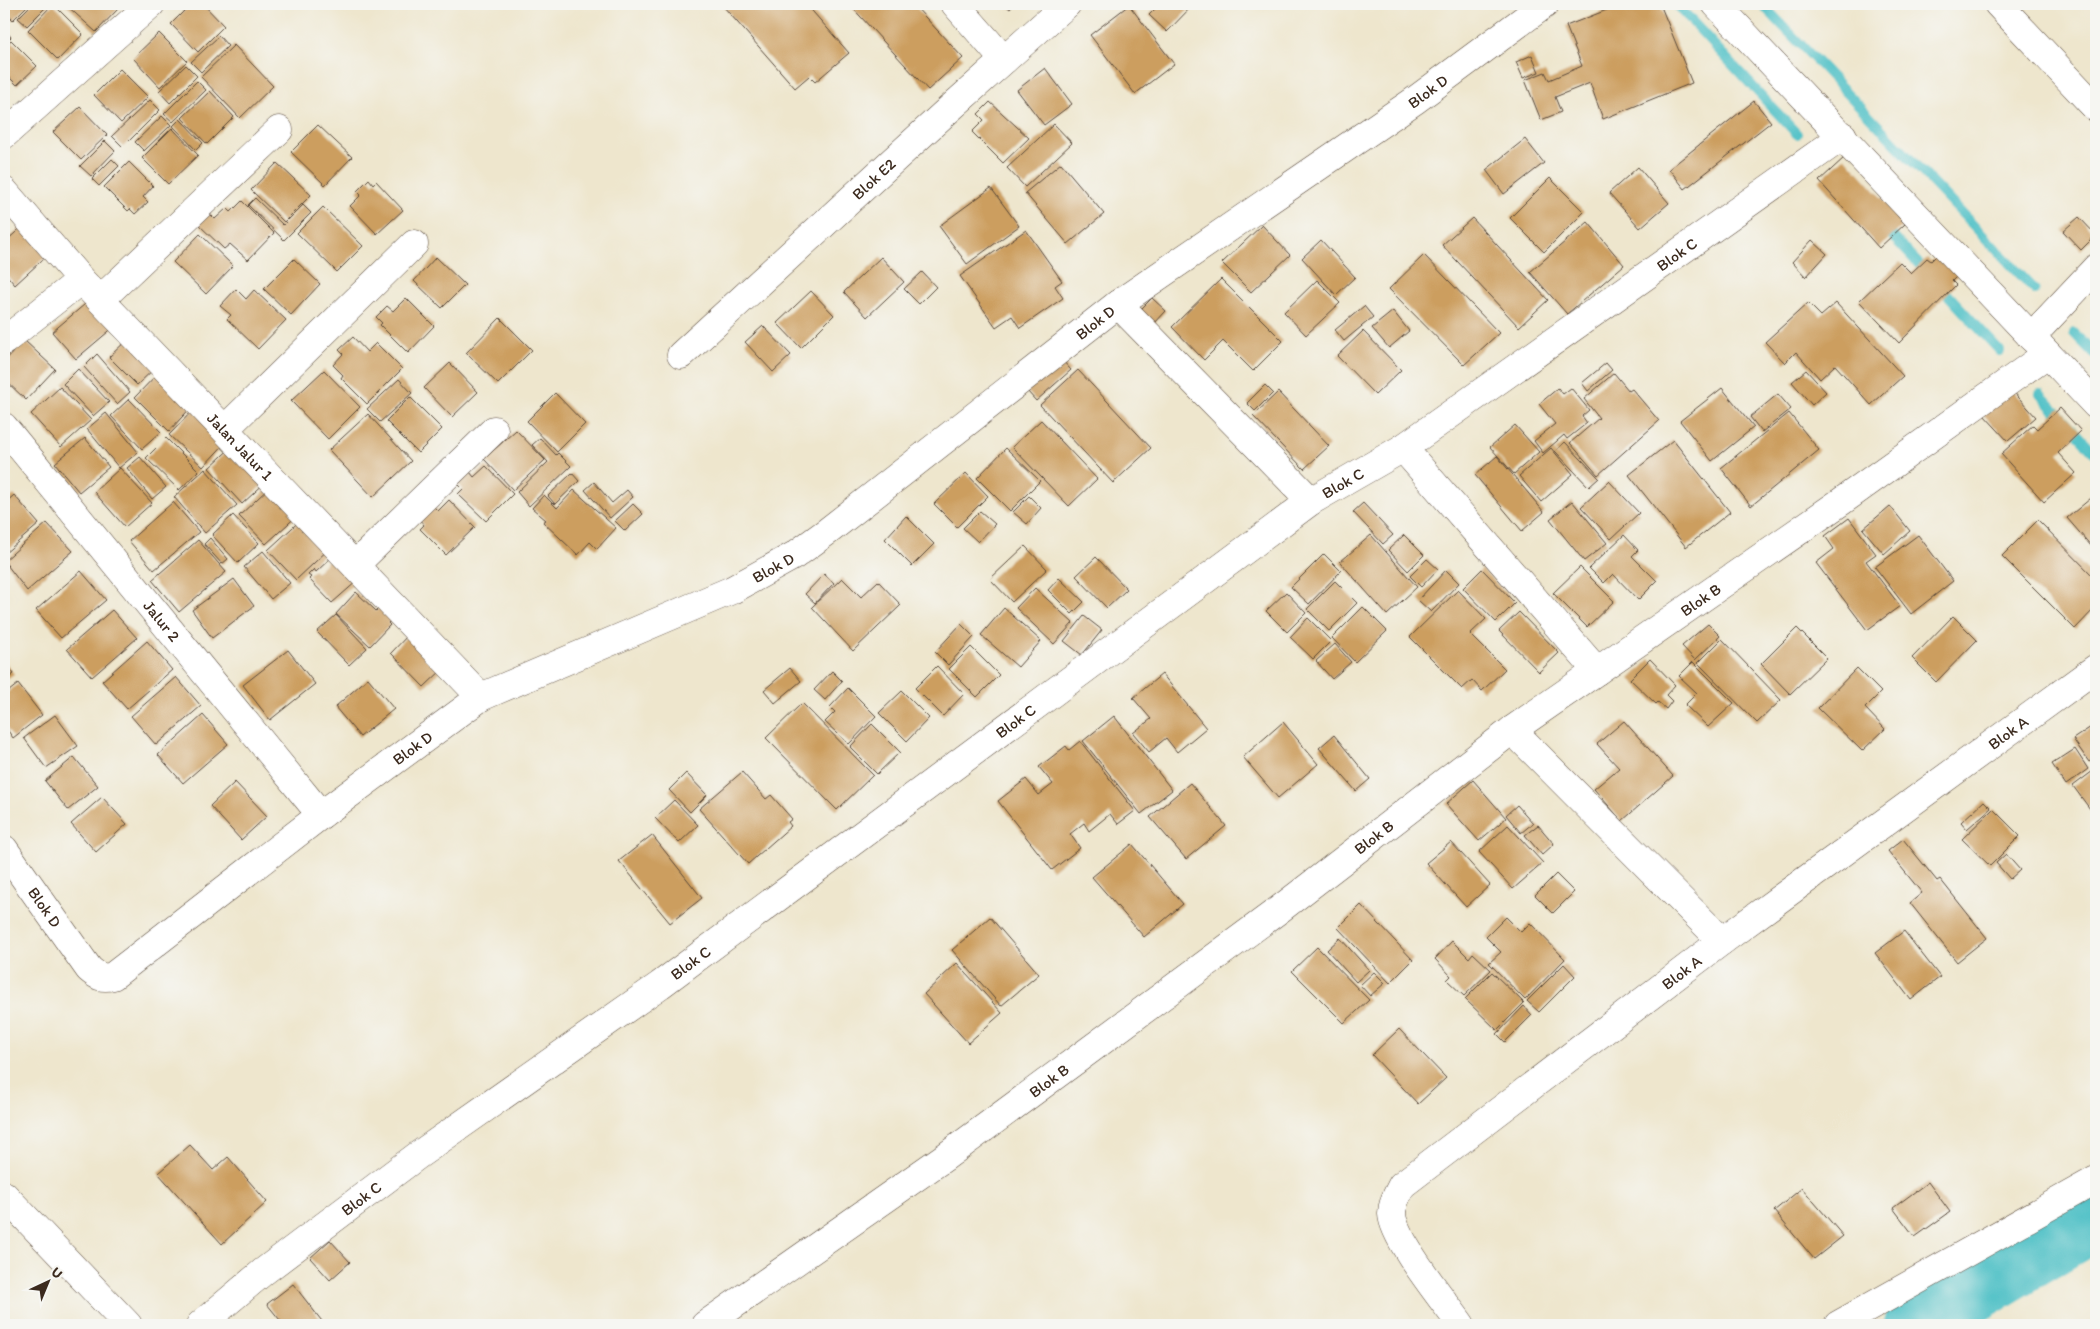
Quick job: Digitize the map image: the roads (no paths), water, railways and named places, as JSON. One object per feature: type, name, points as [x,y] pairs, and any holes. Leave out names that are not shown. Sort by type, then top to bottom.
[{"type":"street","points":[[4,134],[151,4]]},
{"type":"street","points":[[954,4],[1004,60]]},
{"type":"street","name":"Blok E2","points":[[681,355],[1067,4]]},
{"type":"street","name":"Blok D","points":[[4,849],[89,969],[98,976],[106,978],[121,970],[321,814],[481,697],[732,590],[795,555],[1118,304],[1414,102],[1545,4]]},
{"type":"street","points":[[1716,4],[2096,405]]},
{"type":"street","points":[[1998,4],[2096,108]]},
{"type":"street","points":[[101,299],[279,130]]},
{"type":"street","name":"Blok C","points":[[200,1325],[264,1272],[417,1156],[660,985],[1311,501],[1403,448],[1843,136]]},
{"type":"street","name":"Jalan Jalur 1","points":[[4,191],[82,280],[481,697]]},
{"type":"street","points":[[225,429],[414,244]]},
{"type":"street","name":"Blok B","points":[[704,1325],[945,1157],[1280,909],[1512,730],[1842,501],[2039,345],[2096,268]]},
{"type":"street","points":[[4,342],[82,280]]},
{"type":"street","points":[[1118,304],[1311,501]]},
{"type":"street","name":"Jalur 2","points":[[4,427],[321,814]]},
{"type":"street","points":[[355,565],[494,430]]},
{"type":"street","points":[[1403,448],[1597,671]]},
{"type":"street","name":"Blok A","points":[[1461,1325],[1400,1238],[1392,1216],[1393,1204],[1402,1185],[1722,941],[2096,668]]},
{"type":"street","points":[[1512,730],[1722,941]]},
{"type":"street","points":[[1838,1325],[2096,1180]]},
{"type":"street","points":[[4,1196],[128,1325]]},
{"type":"waterway","points":[[1676,4],[1797,134]]},
{"type":"waterway","points":[[1762,4],[2035,290]]},
{"type":"waterway","points":[[1883,226],[1928,274]]},
{"type":"waterway","points":[[1938,284],[2000,351]]},
{"type":"waterway","points":[[2074,333],[2096,356]]},
{"type":"waterway","points":[[2040,394],[2096,454]]},
{"type":"waterway","points":[[1916,1325],[2096,1217]]}]
